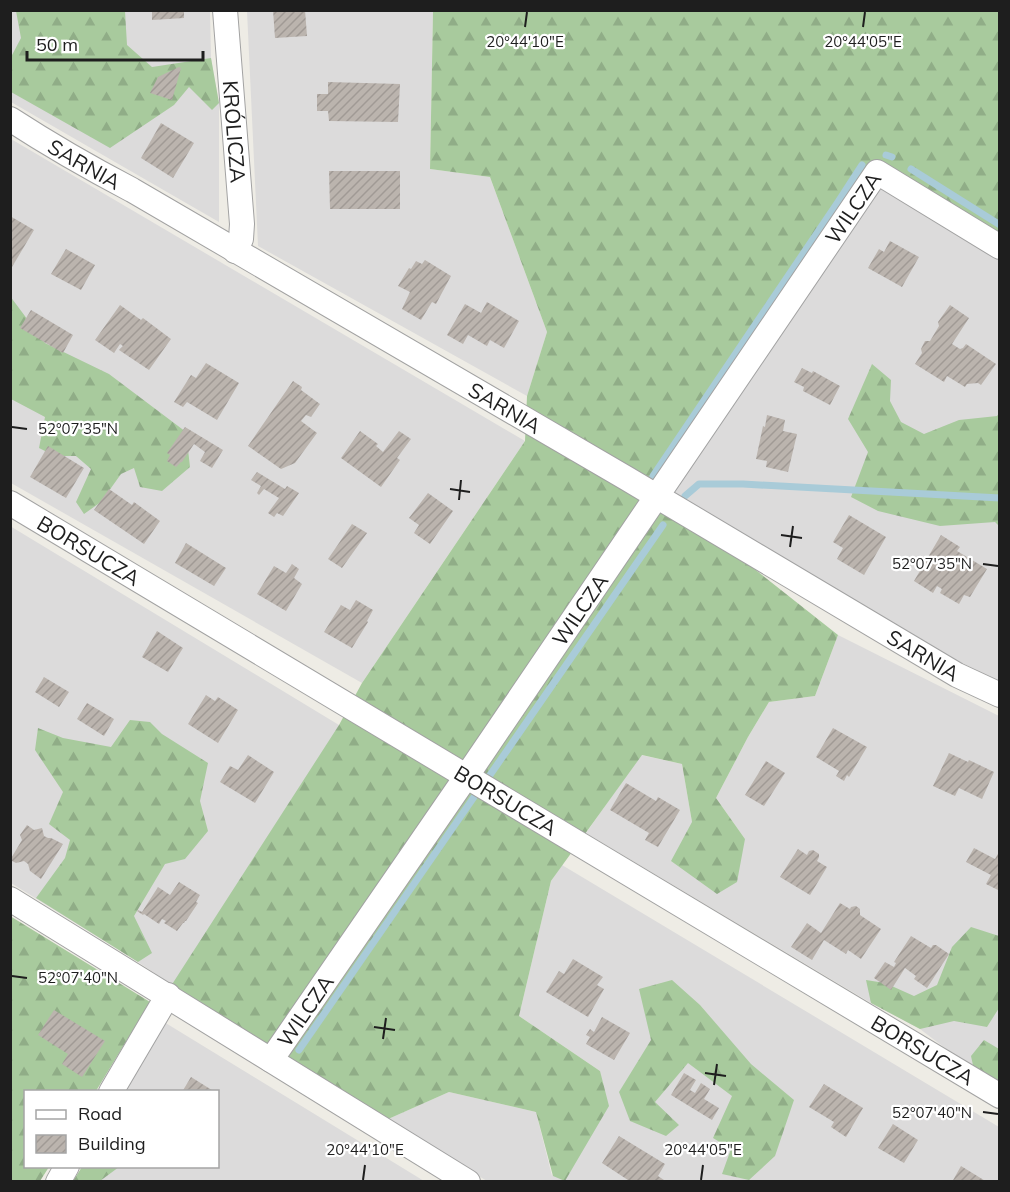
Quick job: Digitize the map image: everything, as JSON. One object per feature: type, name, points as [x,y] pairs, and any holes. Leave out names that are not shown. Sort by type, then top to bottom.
[{"type":"street","name":"KRÓLICZA","points":[[225,10],[242,224],[241,239],[235,251]]},
{"type":"street","name":"SARNIA","points":[[10,119],[626,478],[957,675],[999,696]]},
{"type":"street","name":"WILCZA","points":[[271,1060],[877,172],[999,247]]},
{"type":"street","name":"BORSUCZA","points":[[10,503],[999,1096]]},
{"type":"street","points":[[10,899],[468,1182]]},
{"type":"street","points":[[112,1090],[168,995]]},
{"type":"street","points":[[58,1182],[66,1168]]},
{"type":"shaded area","points":[[11,11],[210,11],[211,58],[219,103],[219,222],[11,102]]},
{"type":"shaded area","points":[[247,11],[433,11],[430,169],[490,177],[547,332],[527,396],[258,246]]},
{"type":"shaded area","points":[[11,139],[525,441],[362,683],[11,483]]},
{"type":"shaded area","points":[[880,185],[999,260],[999,681],[956,660],[672,492]]},
{"type":"shaded area","points":[[10,526],[339,725],[263,1046],[138,962],[11,883]]},
{"type":"shaded area","points":[[838,635],[999,716],[999,1083],[974,1070],[920,1029],[871,1003],[586,833],[641,755],[682,764],[692,822],[745,839],[716,798],[769,702],[815,696]]},
{"type":"shaded area","points":[[562,865],[999,1127],[999,1181],[487,1181],[386,1120],[449,1092],[536,1112],[552,1176],[600,1071],[519,1016],[551,881]]},
{"type":"shaded area","points":[[164,1022],[424,1181],[73,1182],[81,1168],[219,1168],[219,1090],[127,1090]]},
{"type":"green space","points":[[16,11],[125,11],[127,45],[152,67],[211,58],[219,103],[212,110],[189,87],[174,105],[110,148],[11,92],[11,57],[21,38]]},
{"type":"green space","points":[[433,11],[999,11],[999,241],[884,170],[646,502],[748,564],[838,635],[815,696],[769,702],[716,798],[745,839],[737,882],[717,894],[671,861],[692,822],[682,764],[642,755],[551,881],[519,1016],[600,1071],[609,1106],[565,1181],[553,1176],[536,1112],[449,1092],[386,1120],[169,989],[339,725],[362,683],[525,441],[527,396],[547,332],[490,177],[430,169]]},
{"type":"green space","points":[[10,296],[45,343],[109,374],[186,432],[190,467],[162,491],[140,487],[134,468],[121,474],[101,502],[84,514],[76,502],[91,469],[76,456],[55,456],[39,448],[45,417],[11,399]]},
{"type":"green space","points":[[872,364],[891,380],[890,401],[901,422],[924,434],[959,420],[997,416],[999,413],[999,526],[995,522],[940,526],[878,511],[851,497],[868,452],[848,419]]},
{"type":"green space","points":[[130,720],[150,722],[162,734],[208,763],[200,801],[208,831],[185,859],[165,864],[134,916],[152,953],[138,962],[36,898],[65,858],[70,840],[49,824],[63,792],[35,750],[38,728],[63,738],[111,747]]},
{"type":"green space","points":[[10,916],[150,1002],[97,1090],[24,1090],[24,1168],[48,1168],[40,1181],[11,1181]]},
{"type":"green space","points":[[971,927],[999,936],[999,1008],[987,1027],[954,1021],[920,1029],[871,1003],[866,980],[885,983],[914,996],[937,985],[952,947]]},
{"type":"green space","points":[[672,980],[700,1005],[751,1064],[794,1100],[775,1156],[749,1180],[722,1174],[731,1149],[713,1138],[732,1096],[688,1063],[655,1102],[679,1125],[666,1136],[630,1121],[619,1092],[651,1040],[639,989]]},
{"type":"green space","points":[[984,1040],[999,1049],[999,1083],[974,1070],[971,1056]]},
{"type":"green space","points":[[81,1168],[118,1168],[100,1181],[73,1181]]},
{"type":"building","points":[[152,10],[184,10],[184,18],[152,20]]},
{"type":"building","points":[[273,10],[305,10],[307,36],[275,38]]},
{"type":"building","points":[[181,68],[172,100],[150,93],[158,77]]},
{"type":"building","points":[[328,82],[400,84],[398,122],[329,121],[328,111],[317,111],[317,94],[328,94]]},
{"type":"building","points":[[161,123],[194,143],[173,178],[141,158]]},
{"type":"building","points":[[329,171],[400,171],[400,209],[330,209]]},
{"type":"building","points":[[10,216],[34,230],[12,267],[10,266]]},
{"type":"building","points":[[890,241],[919,257],[902,287],[868,268],[879,249],[884,252]]},
{"type":"building","points":[[66,249],[95,265],[81,290],[51,274]]},
{"type":"building","points":[[425,260],[451,276],[436,304],[432,302],[421,320],[402,309],[410,292],[398,286],[416,261],[422,264]]},
{"type":"building","points":[[487,302],[519,321],[504,348],[490,340],[487,346],[468,335],[463,344],[447,335],[465,304],[481,313]]},
{"type":"building","points":[[120,305],[141,320],[143,318],[171,339],[149,370],[119,350],[123,346],[120,344],[114,353],[95,340]]},
{"type":"building","points":[[950,305],[969,318],[952,344],[960,349],[966,344],[996,364],[981,385],[967,384],[965,387],[947,376],[944,382],[915,364],[922,353],[921,349],[925,341],[930,341],[939,326],[938,322]]},
{"type":"building","points":[[31,310],[73,335],[63,353],[20,328]]},
{"type":"building","points":[[206,363],[239,383],[217,420],[187,402],[183,407],[174,402],[191,375],[196,378]]},
{"type":"building","points":[[802,368],[812,373],[813,371],[840,386],[830,405],[803,391],[804,387],[794,382]]},
{"type":"building","points":[[293,381],[320,404],[311,417],[306,415],[301,421],[317,433],[295,463],[281,469],[248,446]]},
{"type":"building","points":[[767,415],[785,420],[783,431],[797,434],[788,472],[766,467],[767,461],[756,459]]},
{"type":"building","points":[[185,427],[223,450],[212,468],[200,461],[205,452],[194,444],[176,467],[167,461],[170,455],[167,453]]},
{"type":"building","points":[[360,431],[378,444],[376,446],[383,452],[399,431],[411,439],[397,458],[400,460],[381,487],[341,458]]},
{"type":"building","points":[[48,446],[84,468],[66,498],[30,477]]},
{"type":"building","points":[[257,472],[285,489],[287,486],[299,493],[283,516],[277,513],[274,517],[268,513],[279,498],[264,489],[259,495],[257,493],[261,486],[251,480]]},
{"type":"building","points":[[109,489],[132,505],[134,502],[160,521],[144,544],[94,510]]},
{"type":"building","points":[[428,493],[453,511],[430,544],[414,533],[419,525],[409,518]]},
{"type":"building","points":[[849,515],[886,537],[864,575],[837,559],[843,548],[833,542]]},
{"type":"building","points":[[352,524],[367,533],[342,568],[328,559]]},
{"type":"building","points":[[941,535],[960,547],[957,551],[987,569],[970,597],[964,595],[959,604],[940,593],[942,589],[937,586],[933,593],[914,581]]},
{"type":"building","points":[[186,543],[226,568],[214,586],[175,563]]},
{"type":"building","points":[[292,564],[299,569],[294,578],[302,584],[286,611],[257,594],[274,566],[286,573]]},
{"type":"building","points":[[356,600],[373,610],[352,648],[324,632],[341,605],[350,610]]},
{"type":"building","points":[[157,631],[183,648],[168,672],[142,657]]},
{"type":"building","points":[[44,677],[69,692],[59,707],[35,692]]},
{"type":"building","points":[[206,695],[215,701],[218,697],[238,710],[218,743],[188,724]]},
{"type":"building","points":[[87,703],[114,719],[104,736],[77,719]]},
{"type":"building","points":[[833,728],[867,747],[849,777],[847,775],[844,781],[836,776],[839,771],[816,757]]},
{"type":"building","points":[[949,753],[994,772],[982,799],[959,788],[955,796],[933,786]]},
{"type":"building","points":[[248,755],[274,772],[255,803],[220,782],[230,766],[238,770]]},
{"type":"building","points":[[766,761],[785,773],[764,806],[745,795]]},
{"type":"building","points":[[626,783],[656,801],[658,797],[680,810],[658,847],[645,840],[649,833],[610,810]]},
{"type":"building","points":[[27,825],[34,830],[42,828],[44,836],[63,844],[41,879],[30,871],[28,864],[24,861],[16,863],[10,860],[22,840],[20,835]]},
{"type":"building","points":[[974,848],[995,859],[1000,850],[1000,891],[986,884],[991,875],[966,862]]},
{"type":"building","points":[[798,849],[807,855],[813,850],[819,854],[817,861],[827,867],[810,895],[780,877]]},
{"type":"building","points":[[179,882],[200,895],[196,902],[198,903],[177,931],[164,923],[166,921],[162,919],[159,924],[137,911],[142,912],[158,887],[170,895]]},
{"type":"building","points":[[840,903],[850,909],[856,906],[860,909],[860,915],[881,929],[861,959],[848,950],[846,954],[824,940],[812,960],[791,947],[807,923],[821,933]]},
{"type":"building","points":[[911,936],[931,948],[936,945],[949,954],[927,988],[914,979],[916,976],[905,968],[891,990],[874,978],[885,962],[894,967],[896,963],[894,962]]},
{"type":"building","points":[[573,959],[603,977],[597,985],[604,989],[588,1017],[546,992],[559,971],[564,974]]},
{"type":"building","points":[[54,1010],[105,1041],[82,1077],[62,1064],[68,1054],[38,1035]]},
{"type":"building","points":[[602,1017],[630,1033],[614,1060],[586,1044],[590,1037],[586,1035],[590,1029],[594,1032]]},
{"type":"building","points":[[684,1073],[696,1080],[690,1090],[695,1093],[701,1083],[710,1089],[704,1099],[719,1108],[712,1120],[671,1095]]},
{"type":"building","points":[[191,1077],[212,1090],[183,1090]]},
{"type":"building","points":[[824,1084],[863,1108],[846,1137],[831,1127],[834,1122],[809,1107]]},
{"type":"building","points":[[893,1124],[918,1140],[904,1163],[878,1148]]},
{"type":"building","points":[[619,1136],[665,1164],[658,1176],[664,1180],[663,1182],[631,1182],[602,1163]]},
{"type":"building","points":[[961,1166],[987,1182],[952,1182]]},
{"type":"waterway","points":[[886,155],[892,157]]},
{"type":"waterway","points":[[653,476],[862,165]]},
{"type":"waterway","points":[[911,169],[1000,225]]},
{"type":"waterway","points":[[685,496],[699,484],[743,484],[1000,498]]},
{"type":"waterway","points":[[490,775],[663,525]]},
{"type":"waterway","points":[[299,1050],[474,797]]}]
